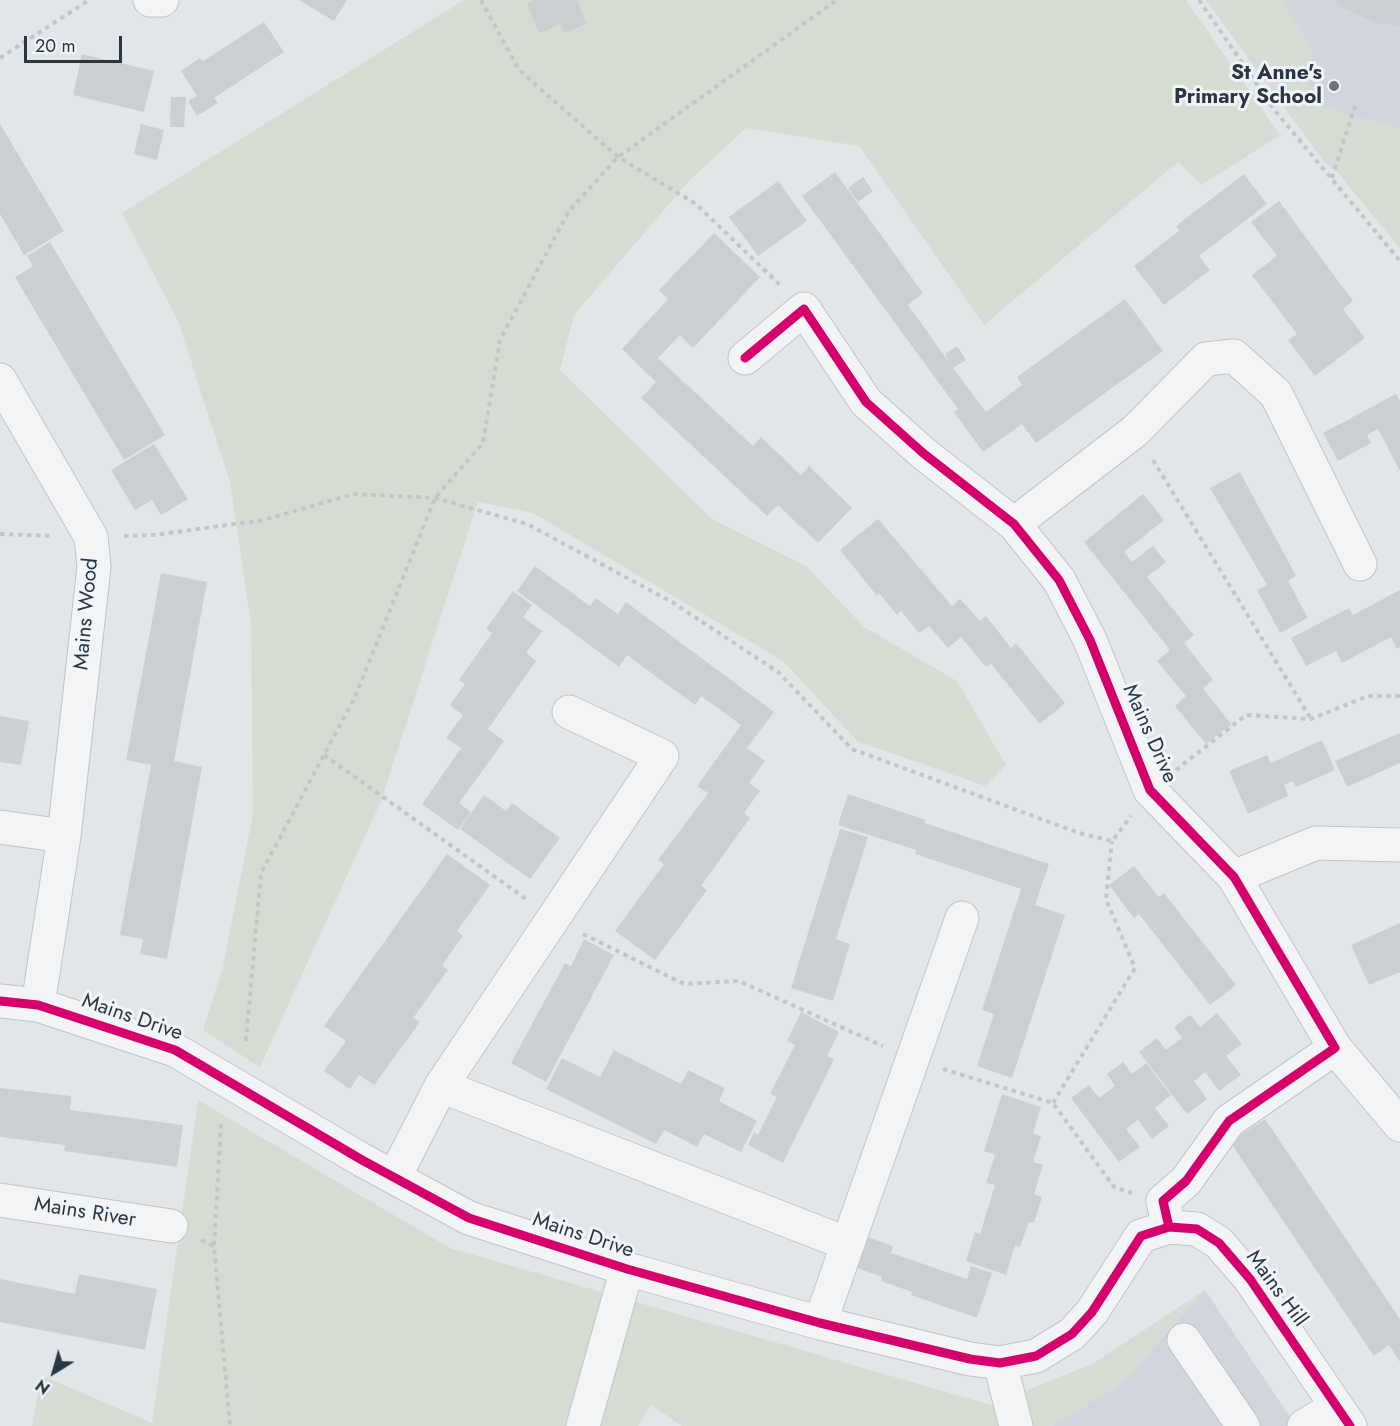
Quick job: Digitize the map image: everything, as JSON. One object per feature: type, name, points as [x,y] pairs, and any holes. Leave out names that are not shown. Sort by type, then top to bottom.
[{"type":"street","points":[[150,0],[162,0]]},
{"type":"street","points":[[745,358],[804,309]]},
{"type":"street","name":"Mains Drive","points":[[804,309],[866,402],[923,453],[1014,524],[1065,590],[1090,640],[1150,790],[1234,877],[1335,1048],[1400,1125]]},
{"type":"street","points":[[1014,524],[1135,431],[1206,359],[1233,356],[1276,394],[1360,564]]},
{"type":"street","name":"Mains Wood","points":[[0,380],[91,537],[94,567],[64,836],[38,1005]]},
{"type":"street","points":[[395,1176],[441,1086],[662,756],[568,712]]},
{"type":"street","points":[[0,827],[64,836]]},
{"type":"street","points":[[1234,877],[1316,843],[1400,845]]},
{"type":"street","points":[[820,1323],[962,918]]},
{"type":"street","name":"Mains Drive","points":[[0,1001],[38,1005],[175,1050],[362,1160],[469,1218],[627,1269],[820,1323],[970,1359],[1000,1363],[1036,1356],[1071,1334],[1092,1312],[1229,1121],[1335,1048]]},
{"type":"street","points":[[441,1086],[848,1244]]},
{"type":"street","name":"Mains River","points":[[0,1200],[171,1226]]},
{"type":"street","name":"Mains Hill","points":[[1157,1222],[1197,1229],[1219,1243],[1250,1279],[1343,1417]]},
{"type":"street","points":[[583,1426],[627,1269]]},
{"type":"street","points":[[1184,1340],[1244,1426]]},
{"type":"street","points":[[1000,1363],[1016,1426]]},
{"type":"street","points":[[1304,1426],[1343,1417]]},
{"type":"path","points":[[0,58],[89,0]]},
{"type":"path","points":[[481,0],[519,70],[618,157],[696,204],[804,309]]},
{"type":"path","points":[[246,1041],[261,873],[355,697],[435,498],[483,443],[500,340],[569,211],[618,157],[837,0]]},
{"type":"path","points":[[1199,0],[1276,112],[1400,261]]},
{"type":"path","points":[[1332,179],[1355,106]]},
{"type":"path","points":[[1135,431],[1311,719]]},
{"type":"path","points":[[0,534],[91,537],[154,535],[264,520],[354,494],[435,498],[527,524],[672,602],[778,672],[852,748],[1068,829],[1112,841]]},
{"type":"path","points":[[1053,1103],[1135,968],[1106,899],[1112,841],[1150,790],[1246,715],[1311,719],[1368,696],[1400,696]]},
{"type":"path","points":[[324,755],[553,918],[684,984],[739,981],[912,1060],[1053,1103],[1113,1187],[1157,1222]]},
{"type":"path","points":[[221,1124],[214,1246],[230,1426]]},
{"type":"shaded area","points":[[464,0],[1186,0],[1280,135],[1202,185],[1178,162],[984,325],[859,146],[746,128],[688,182],[574,315],[560,370],[712,519],[806,566],[864,627],[957,681],[1006,765],[985,786],[857,741],[783,661],[533,513],[478,502],[381,801],[260,1067],[203,1030],[223,967],[253,813],[251,625],[230,482],[178,321],[122,213]]},
{"type":"shaded area","name":"St Anne's Primary School","points":[[1206,0],[1400,0],[1400,248],[1339,174],[1325,163]]},
{"type":"shaded area","points":[[1206,0],[1281,0],[1313,52],[1307,81],[1323,107],[1400,129],[1400,248],[1339,174],[1325,163]]},
{"type":"shaded area","points":[[198,1100],[450,1248],[991,1405],[1094,1363],[1205,1290],[1122,1382],[1052,1426],[682,1426],[651,1405],[638,1426],[32,1426],[41,1375],[152,1423]]},
{"type":"shaded area","points":[[1205,1290],[1296,1426],[1052,1426],[1122,1382]]},
{"type":"building","points":[[299,0],[347,0],[334,21]]},
{"type":"building","points":[[535,0],[577,0],[586,24],[564,33],[561,24],[539,33],[527,3]]},
{"type":"building","points":[[1335,0],[1400,0],[1400,25],[1379,24],[1343,8]]},
{"type":"building","points":[[264,22],[284,52],[214,98],[218,103],[197,116],[188,101],[197,96],[181,71],[200,58],[203,61]]},
{"type":"building","points":[[82,54],[154,71],[144,112],[73,95]]},
{"type":"building","points":[[171,97],[186,97],[184,127],[170,127]]},
{"type":"building","points":[[0,124],[64,231],[24,255],[0,214]]},
{"type":"building","points":[[141,124],[164,130],[157,160],[134,154]]},
{"type":"building","points":[[835,172],[923,293],[908,305],[951,365],[945,354],[957,346],[966,360],[953,368],[986,412],[1022,385],[1017,377],[1125,299],[1163,351],[1036,443],[1022,424],[983,452],[954,412],[958,409],[802,196]]},
{"type":"building","points":[[1244,174],[1267,204],[1199,256],[1210,270],[1164,305],[1134,266],[1179,231],[1176,226]]},
{"type":"building","points":[[863,177],[873,191],[858,202],[848,188]]},
{"type":"building","points":[[778,181],[807,221],[758,256],[729,217]]},
{"type":"building","points":[[1279,201],[1353,301],[1343,309],[1365,338],[1315,376],[1288,340],[1297,334],[1252,275],[1277,256],[1251,222]]},
{"type":"building","points":[[714,233],[760,277],[693,348],[680,335],[658,358],[753,446],[761,437],[801,475],[809,466],[852,508],[818,543],[778,505],[767,516],[641,398],[656,382],[622,349],[668,299],[659,290]]},
{"type":"building","points":[[50,242],[165,435],[124,460],[15,277],[33,266],[27,256]]},
{"type":"building","points":[[1396,394],[1400,401],[1400,471],[1378,429],[1367,435],[1371,443],[1338,461],[1323,433]]},
{"type":"building","points":[[154,444],[188,499],[161,515],[152,500],[135,510],[111,470]]},
{"type":"building","points":[[1240,472],[1296,576],[1288,581],[1308,618],[1280,633],[1257,590],[1267,585],[1210,488]]},
{"type":"building","points":[[1143,494],[1164,520],[1124,552],[1132,562],[1153,546],[1166,562],[1147,577],[1194,635],[1184,643],[1213,680],[1203,688],[1231,724],[1206,744],[1175,706],[1186,696],[1157,661],[1170,650],[1084,542]]},
{"type":"building","points":[[878,519],[952,606],[960,599],[980,621],[986,616],[1011,648],[1016,643],[1065,703],[1040,724],[991,664],[986,667],[961,637],[948,648],[929,626],[919,633],[901,611],[897,615],[879,593],[877,596],[840,550]]},
{"type":"building","points":[[535,566],[590,606],[596,598],[618,614],[626,602],[774,712],[747,748],[765,761],[749,783],[760,791],[744,813],[750,818],[701,886],[707,890],[655,960],[615,931],[664,864],[658,860],[708,793],[697,786],[741,725],[701,696],[695,705],[627,655],[619,667],[517,591]]},
{"type":"building","points":[[161,573],[207,582],[174,761],[202,767],[167,959],[140,954],[143,939],[120,935],[151,765],[126,760]]},
{"type":"building","points":[[1400,590],[1400,647],[1397,649],[1391,637],[1342,663],[1336,651],[1306,666],[1291,638],[1349,608],[1353,615]]},
{"type":"building","points":[[513,591],[532,605],[523,617],[542,631],[526,653],[536,661],[488,729],[504,741],[459,803],[471,812],[458,830],[422,804],[461,748],[446,738],[463,715],[450,705],[465,684],[459,680],[492,633],[486,629]]},
{"type":"building","points":[[0,716],[29,721],[21,765],[0,762]]},
{"type":"building","points":[[1400,733],[1400,763],[1347,787],[1335,761]]},
{"type":"building","points":[[1322,740],[1335,770],[1296,787],[1293,781],[1284,785],[1288,796],[1248,814],[1229,771],[1267,755],[1271,763]]},
{"type":"building","points":[[848,794],[926,820],[925,823],[1049,864],[1035,905],[1065,915],[1012,1078],[977,1066],[994,1014],[982,1010],[1021,889],[915,854],[916,850],[838,825]]},
{"type":"building","points":[[484,795],[506,811],[512,803],[560,838],[530,879],[460,829]]},
{"type":"building","points":[[840,829],[868,837],[836,939],[850,944],[833,1001],[791,988]]},
{"type":"building","points":[[447,854],[490,885],[457,931],[463,936],[442,965],[448,970],[413,1018],[420,1022],[374,1085],[359,1075],[350,1089],[324,1071],[346,1041],[324,1026]]},
{"type":"building","points":[[1134,866],[1159,897],[1164,893],[1236,985],[1210,1005],[1139,914],[1134,918],[1109,885]]},
{"type":"building","points":[[1400,923],[1400,972],[1369,985],[1351,945]]},
{"type":"building","points":[[584,939],[614,955],[546,1082],[511,1063],[565,963],[571,966]]},
{"type":"building","points":[[801,1012],[839,1032],[827,1056],[834,1059],[783,1163],[748,1145],[754,1132],[758,1135],[777,1097],[770,1094],[795,1045],[787,1041]]},
{"type":"building","points":[[1217,1013],[1242,1044],[1226,1056],[1241,1075],[1219,1091],[1205,1072],[1194,1081],[1207,1099],[1187,1114],[1139,1052],[1157,1038],[1166,1050],[1182,1038],[1174,1027],[1190,1015],[1200,1027]]},
{"type":"building","points":[[614,1050],[681,1084],[688,1070],[725,1088],[719,1101],[757,1121],[741,1152],[704,1134],[697,1147],[664,1130],[656,1144],[546,1089],[562,1058],[600,1077]]},
{"type":"building","points":[[1123,1062],[1132,1074],[1146,1063],[1171,1095],[1155,1108],[1169,1126],[1152,1139],[1138,1120],[1126,1129],[1140,1147],[1119,1162],[1071,1098],[1089,1085],[1099,1098],[1115,1086],[1107,1074]]},
{"type":"building","points":[[0,1088],[71,1096],[70,1110],[183,1125],[177,1167],[64,1151],[65,1145],[0,1137]]},
{"type":"building","points":[[1002,1094],[1041,1107],[1033,1133],[1041,1136],[1033,1162],[1043,1165],[1034,1194],[1042,1197],[1034,1223],[1029,1222],[1020,1247],[1015,1245],[1006,1275],[966,1261],[975,1232],[980,1234],[995,1185],[986,1183],[995,1155],[984,1151]]},
{"type":"building","points":[[1265,1119],[1400,1319],[1400,1362],[1389,1345],[1374,1356],[1230,1142]]},
{"type":"building","points":[[859,1234],[893,1246],[891,1253],[967,1279],[971,1266],[992,1273],[977,1318],[911,1295],[912,1292],[881,1281],[882,1277],[849,1265]]},
{"type":"building","points":[[79,1274],[157,1289],[145,1350],[0,1322],[0,1279],[75,1294]]},
{"type":"cycle path","points":[[745,358],[804,309],[866,402],[923,453],[1014,524],[1059,580],[1090,640],[1150,790],[1234,877],[1335,1048],[1229,1121],[1186,1181],[1163,1201],[1169,1227]]},
{"type":"cycle path","points":[[0,1001],[38,1005],[175,1050],[362,1160],[469,1218],[627,1269],[820,1323],[970,1359],[1000,1363],[1036,1356],[1072,1334],[1092,1312],[1141,1236],[1169,1227],[1197,1229],[1219,1243],[1250,1279],[1350,1426]]},
{"type":"place","name":"St Anne's Primary School","points":[[1334,86]]}]
